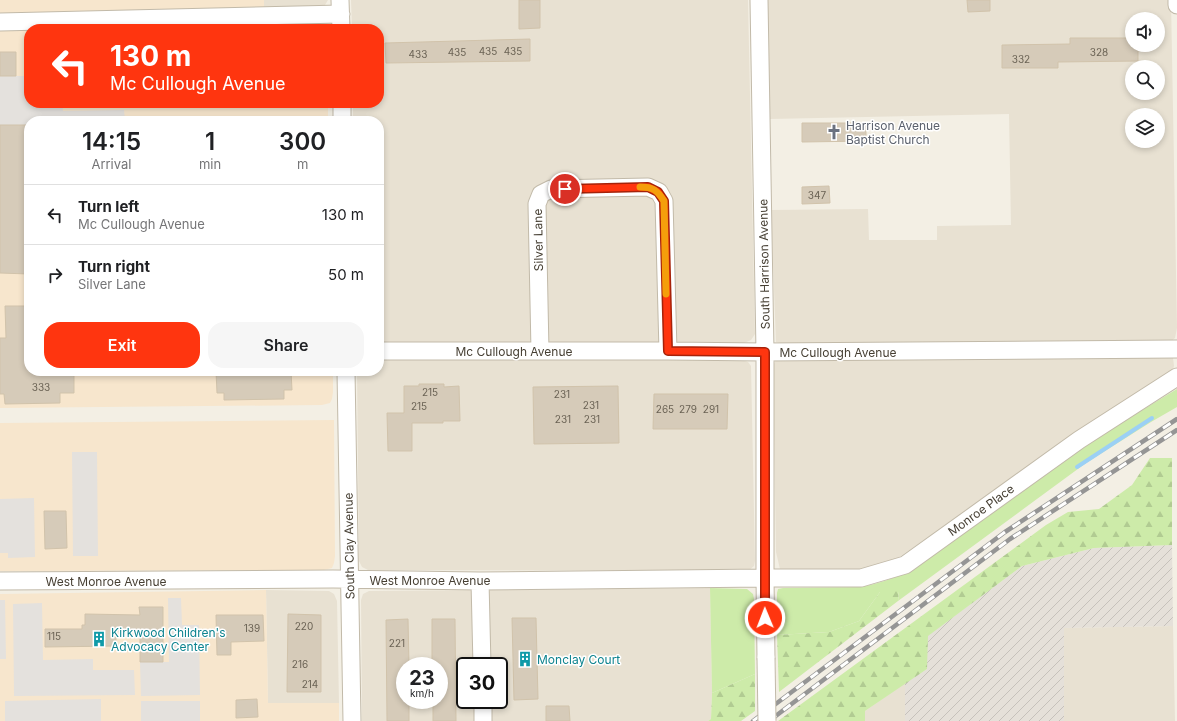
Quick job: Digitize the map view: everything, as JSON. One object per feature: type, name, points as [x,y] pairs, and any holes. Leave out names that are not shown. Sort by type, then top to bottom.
[{"type":"street","name":"South Harrison Avenue","points":[[759,0],[765,352],[765,578],[767,721]]},
{"type":"street","points":[[1177,0],[1177,5]]},
{"type":"street","points":[[0,22],[341,14]]},
{"type":"street","name":"Silver Lane","points":[[540,351],[537,204],[541,194],[551,189],[648,187],[658,192],[664,201],[668,351]]},
{"type":"street","name":"Mc Cullough Avenue","points":[[384,351],[765,352],[1177,349]]},
{"type":"street","name":"South Clay Avenue","points":[[346,376],[352,721]]},
{"type":"street","name":"Monroe Place","points":[[765,578],[861,578],[905,565],[1079,440],[1177,377]]},
{"type":"street","name":"West Monroe Avenue","points":[[0,581],[765,578]]},
{"type":"street","points":[[480,580],[482,657]]},
{"type":"street","points":[[483,709],[483,721]]},
{"type":"shaded area","points":[[0,0],[264,0],[264,9],[0,15]]},
{"type":"shaded area","points":[[264,0],[328,0],[325,5],[319,8],[264,9]]},
{"type":"shaded area","points":[[351,0],[748,0],[755,334],[751,340],[744,343],[463,345],[384,343],[384,116],[353,116],[353,108],[384,108],[384,24],[352,24]]},
{"type":"shaded area","points":[[767,0],[1171,0],[1177,328],[1175,338],[1171,341],[776,342],[771,210],[868,209],[869,240],[937,240],[937,226],[1011,225],[1009,114],[770,119]]},
{"type":"shaded area","points":[[0,31],[24,31],[24,108],[328,108],[328,116],[24,116],[24,376],[333,376],[333,392],[330,403],[322,405],[0,408]]},
{"type":"shaded area","points":[[0,76],[24,76],[24,108],[63,108],[63,111],[124,110],[125,116],[24,116],[24,125],[0,125]]},
{"type":"shaded area","points":[[1169,355],[1173,358],[1174,366],[1172,372],[895,560],[856,571],[785,571],[780,569],[776,552],[773,366],[776,360]]},
{"type":"shaded area","points":[[384,360],[742,360],[748,362],[751,366],[755,561],[754,566],[748,571],[368,570],[362,567],[359,561],[357,376],[384,376]]},
{"type":"shaded area","points":[[334,420],[335,556],[332,568],[324,570],[0,571],[0,423]]},
{"type":"shaded area","points":[[72,452],[97,452],[98,556],[73,556]]},
{"type":"shaded area","points":[[34,498],[35,557],[8,558],[8,553],[0,553],[0,499]]},
{"type":"shaded area","points":[[1172,545],[1173,626],[1064,628],[1064,721],[905,721],[905,683],[927,669],[927,636],[1022,566],[1094,548]]},
{"type":"shaded area","points":[[710,588],[711,719],[708,721],[362,721],[361,600],[363,594],[369,591]]},
{"type":"shaded area","points":[[266,590],[329,591],[334,594],[337,601],[339,703],[268,703]]},
{"type":"shaded area","points":[[266,590],[268,703],[339,703],[339,721],[0,721],[0,594]]},
{"type":"shaded area","points":[[168,598],[181,598],[182,625],[199,625],[200,695],[141,696],[140,662],[169,662]]},
{"type":"shaded area","points":[[0,600],[5,600],[6,659],[0,659]]},
{"type":"shaded area","points":[[42,603],[43,660],[93,659],[93,670],[134,670],[135,695],[14,696],[13,604]]},
{"type":"shaded area","points":[[1173,626],[1175,721],[1064,721],[1064,628]]},
{"type":"shaded area","points":[[905,683],[905,721],[865,721],[865,711]]},
{"type":"shaded area","points":[[101,699],[101,721],[5,721],[5,701]]},
{"type":"shaded area","points":[[141,701],[200,701],[200,721],[141,721]]},
{"type":"green space","points":[[1177,389],[1177,407],[1086,463],[898,601],[899,592],[880,592],[859,621],[829,632],[777,635],[778,589],[858,587],[899,575],[1106,432]]},
{"type":"green space","points":[[1150,458],[1172,458],[1172,545],[1094,548],[1022,566],[928,636],[927,669],[865,711],[865,721],[778,721],[1046,525],[1068,512],[1099,509],[1132,485]]},
{"type":"green space","points":[[710,588],[747,589],[753,594],[754,599],[755,674],[712,693]]},
{"type":"green space","points":[[899,591],[898,601],[779,692],[777,635],[829,632],[859,621],[880,592]]},
{"type":"green space","points":[[755,674],[755,711],[741,721],[708,721],[711,719],[712,693]]},
{"type":"building","points":[[519,0],[540,0],[540,28],[519,29]]},
{"type":"building","points":[[967,0],[990,0],[990,11],[968,12]]},
{"type":"building","points":[[1070,38],[1125,38],[1125,52],[1138,52],[1138,60],[1058,62],[1058,68],[1002,68],[1002,45],[1070,44]]},
{"type":"building","points":[[530,39],[530,61],[386,63],[385,43]]},
{"type":"building","points":[[0,52],[16,52],[16,76],[0,76]]},
{"type":"building","name":"Harrison Avenue Baptist Church","points":[[802,123],[866,123],[866,141],[802,142]]},
{"type":"building","points":[[0,125],[24,125],[24,274],[0,273]]},
{"type":"building","points":[[829,186],[830,203],[802,204],[802,187]]},
{"type":"building","points":[[5,306],[24,306],[24,376],[74,376],[74,393],[60,393],[60,403],[5,404],[4,394],[0,394],[0,338],[6,338]]},
{"type":"building","points":[[216,376],[291,376],[292,390],[284,390],[284,399],[224,400],[224,393],[217,393]]},
{"type":"building","points":[[419,384],[444,384],[444,387],[459,386],[460,421],[443,421],[443,423],[412,423],[412,451],[388,451],[387,413],[404,413],[404,386],[419,386]]},
{"type":"building","points":[[618,386],[619,443],[534,444],[533,387]]},
{"type":"building","points":[[654,394],[728,394],[727,429],[653,429]]},
{"type":"building","points":[[44,511],[66,511],[67,548],[45,549]]},
{"type":"building","points":[[139,607],[163,607],[163,662],[140,662],[140,630],[116,631],[116,646],[45,647],[45,629],[82,629],[82,625],[85,625],[85,614],[140,615]]},
{"type":"building","points":[[288,614],[321,615],[321,692],[287,692]]},
{"type":"building","points":[[216,615],[263,615],[264,641],[231,642],[231,655],[217,655]]},
{"type":"building","name":"Monclay Court","points":[[512,618],[536,618],[538,699],[514,700]]},
{"type":"building","points":[[408,619],[409,657],[396,657],[396,709],[409,709],[409,721],[387,721],[386,620]]},
{"type":"building","points":[[432,619],[455,619],[456,721],[433,721],[433,709],[448,709],[448,657],[432,657]]},
{"type":"building","points":[[257,699],[258,717],[236,718],[236,700]]},
{"type":"building","points":[[546,706],[569,706],[570,721],[546,721]]},
{"type":"waterway","points":[[1077,467],[1152,418]]},
{"type":"railway","points":[[753,721],[1005,532],[1177,419]]},
{"type":"railway","points":[[769,721],[1010,539],[1177,430]]},
{"type":"slow traffic","points":[[640,187],[648,187],[658,192],[664,201],[666,294]]},
{"type":"place","name":"Harrison Avenue Baptist Church","points":[[834,132]]},
{"type":"place","name":"Kirkwood Children's Advocacy Center","points":[[99,639]]},
{"type":"place","name":"Monclay Court","points":[[525,659]]},
{"type":"route","points":[[565,189],[648,187],[658,192],[664,201],[668,351],[765,352],[765,618]]}]
